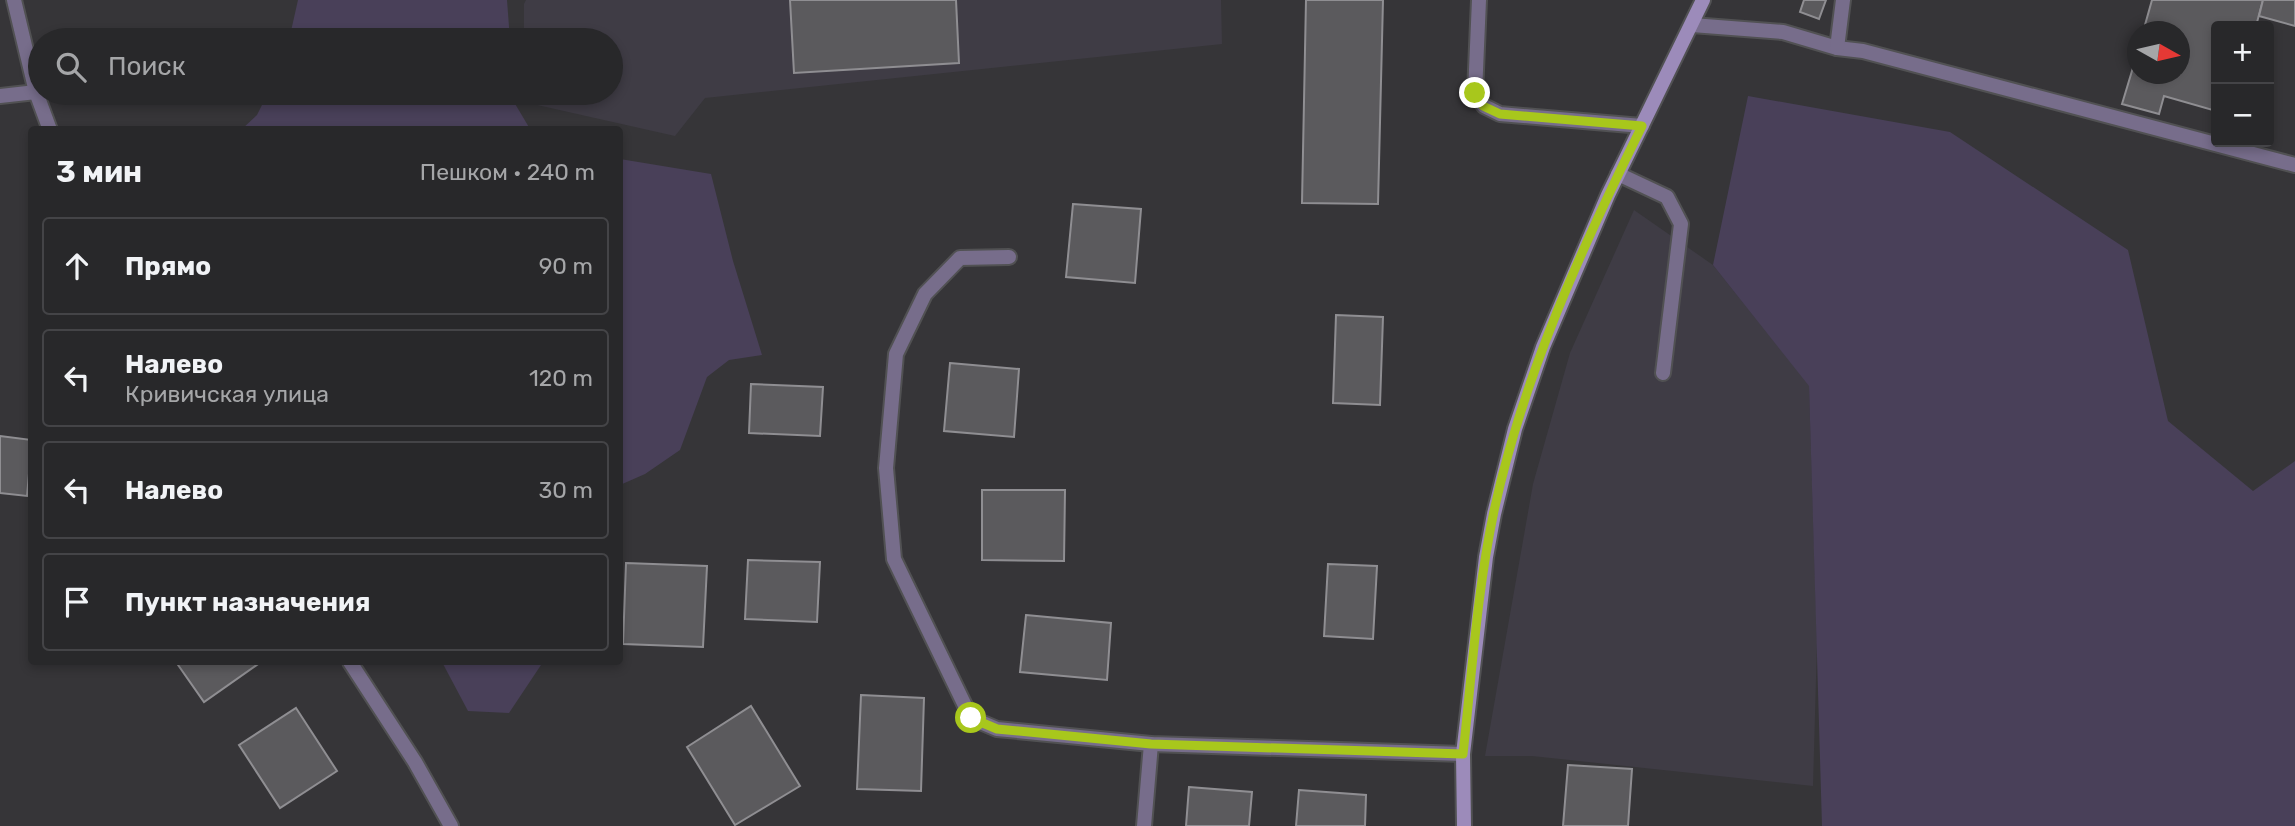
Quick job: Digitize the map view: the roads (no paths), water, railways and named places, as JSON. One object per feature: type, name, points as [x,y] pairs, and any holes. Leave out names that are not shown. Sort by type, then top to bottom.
[{"type":"street","points":[[14,0],[28,59]]},
{"type":"street","points":[[1479,0],[1475,93],[1483,106],[1500,114],[1642,126]]},
{"type":"street","points":[[1464,826],[1463,754],[1486,557],[1515,429],[1543,347],[1618,174],[1703,0]]},
{"type":"street","points":[[1837,48],[1843,0]]},
{"type":"street","points":[[1692,25],[1783,32],[2295,165]]},
{"type":"street","points":[[0,96],[28,93]]},
{"type":"street","points":[[41,105],[49,126]]},
{"type":"street","points":[[1618,174],[1667,197],[1681,223],[1662,373]]},
{"type":"street","points":[[1009,257],[960,258],[925,294],[896,354],[886,468],[894,559],[971,718],[997,729],[1151,744],[1463,754]]},
{"type":"street","points":[[352,665],[415,762],[451,826]]},
{"type":"street","points":[[1144,826],[1151,744]]}]
